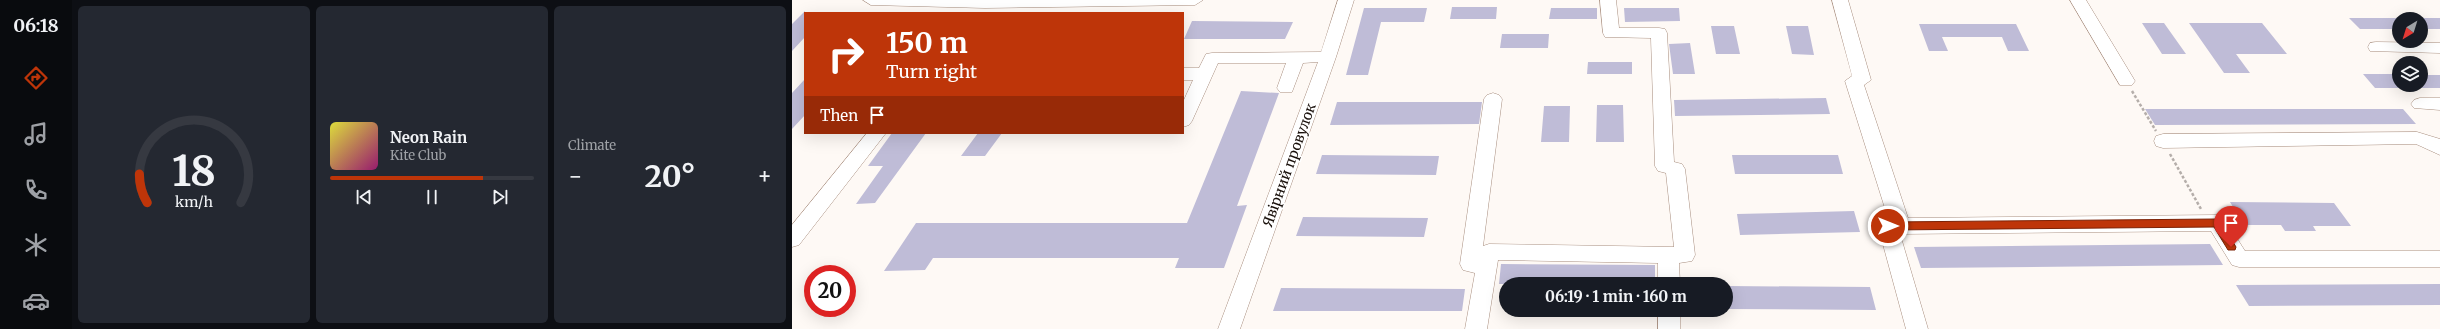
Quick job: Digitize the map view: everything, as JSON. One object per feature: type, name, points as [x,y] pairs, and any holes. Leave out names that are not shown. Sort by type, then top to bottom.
[{"type":"street","points":[[862,12],[872,0],[983,5],[1195,0]]},
{"type":"street","name":"Явірний провулок","points":[[1229,329],[1328,57],[1346,0]]},
{"type":"street","points":[[1476,329],[1489,252],[1685,255],[1675,169],[1665,166],[1659,33],[1611,33],[1608,0]]},
{"type":"street","points":[[1840,0],[1862,80],[1854,81],[1900,226]]},
{"type":"street","points":[[2078,0],[2126,81]]},
{"type":"street","points":[[2376,48],[2440,48]]},
{"type":"street","points":[[1286,88],[1297,57]]},
{"type":"street","points":[[1184,119],[1212,58],[1328,57]]},
{"type":"street","points":[[1184,74],[1204,74]]},
{"type":"street","points":[[1487,265],[1470,264],[1493,99]]},
{"type":"street","points":[[2420,104],[2440,104]]},
{"type":"street","points":[[792,239],[876,134]]},
{"type":"street","points":[[2162,141],[2417,138],[2433,143],[2440,148]]},
{"type":"street","points":[[1917,329],[1888,226],[2216,223],[2239,259],[2440,259]]},
{"type":"street","points":[[1668,255],[1668,277]]},
{"type":"street","points":[[1669,317],[1669,329]]},
{"type":"building","points":[[1452,7],[1497,7],[1496,19],[1450,19]]},
{"type":"building","points":[[1364,8],[1427,8],[1424,22],[1381,22],[1368,75],[1346,75]]},
{"type":"building","points":[[1551,8],[1597,8],[1597,19],[1549,19]]},
{"type":"building","points":[[1624,8],[1679,8],[1680,21],[1625,22]]},
{"type":"building","points":[[804,12],[804,38],[792,51],[792,24]]},
{"type":"building","points":[[2349,18],[2392,18],[2392,29],[2360,29]]},
{"type":"building","points":[[2428,18],[2440,18],[2440,29],[2428,29]]},
{"type":"building","points":[[1192,21],[1293,22],[1285,39],[1184,39]]},
{"type":"building","points":[[2142,23],[2164,23],[2186,54],[2162,54]]},
{"type":"building","points":[[2189,23],[2262,23],[2287,54],[2236,54],[2250,73],[2224,73]]},
{"type":"building","points":[[1919,24],[2016,24],[2029,51],[2008,51],[2002,37],[1942,37],[1948,51],[1929,51]]},
{"type":"building","points":[[1711,26],[1734,26],[1740,54],[1716,54]]},
{"type":"building","points":[[1786,26],[1808,26],[1814,55],[1792,54]]},
{"type":"building","points":[[1502,34],[1549,34],[1548,48],[1500,48]]},
{"type":"building","points":[[1690,43],[1695,74],[1673,74],[1669,44]]},
{"type":"building","points":[[1588,62],[1632,62],[1632,74],[1587,74]]},
{"type":"building","points":[[2363,74],[2392,74],[2392,88],[2375,88]]},
{"type":"building","points":[[2428,75],[2440,75],[2440,88],[2428,88]]},
{"type":"building","points":[[804,80],[804,116],[792,129],[792,93]]},
{"type":"building","points":[[1241,91],[1279,93],[1237,206],[1247,205],[1224,268],[1175,268],[1179,258],[933,258],[925,270],[884,271],[916,223],[1187,223]]},
{"type":"building","points":[[1826,98],[1830,114],[1675,116],[1674,100]]},
{"type":"building","points":[[1337,102],[1482,102],[1479,124],[1330,125]]},
{"type":"building","points":[[1597,105],[1623,105],[1624,142],[1596,142]]},
{"type":"building","points":[[1544,106],[1570,106],[1569,142],[1541,142]]},
{"type":"building","points":[[2145,109],[2403,109],[2416,124],[2155,125]]},
{"type":"building","points":[[891,134],[925,134],[875,203],[856,204],[883,166],[868,166]]},
{"type":"building","points":[[977,134],[1001,134],[985,156],[961,156]]},
{"type":"building","points":[[1322,155],[1439,156],[1436,175],[1316,174]]},
{"type":"building","points":[[1732,155],[1838,155],[1843,174],[1735,174]]},
{"type":"building","points":[[2230,202],[2334,203],[2351,226],[2313,226],[2316,231],[2285,231],[2281,225],[2244,225]]},
{"type":"building","points":[[1854,211],[1860,232],[1740,235],[1737,214]]},
{"type":"building","points":[[1303,217],[1428,218],[1424,237],[1296,236]]},
{"type":"building","points":[[2210,244],[2223,265],[1921,268],[1914,247]]},
{"type":"building","points":[[1501,264],[1655,265],[1655,277],[1500,277]]},
{"type":"building","points":[[2440,284],[2440,305],[2249,306],[2236,285]]},
{"type":"building","points":[[1733,286],[1870,287],[1876,310],[1733,309]]},
{"type":"building","points":[[1281,288],[1465,289],[1462,311],[1273,311]]},
{"type":"route","points":[[1888,226],[2216,223],[2231,247]]}]
